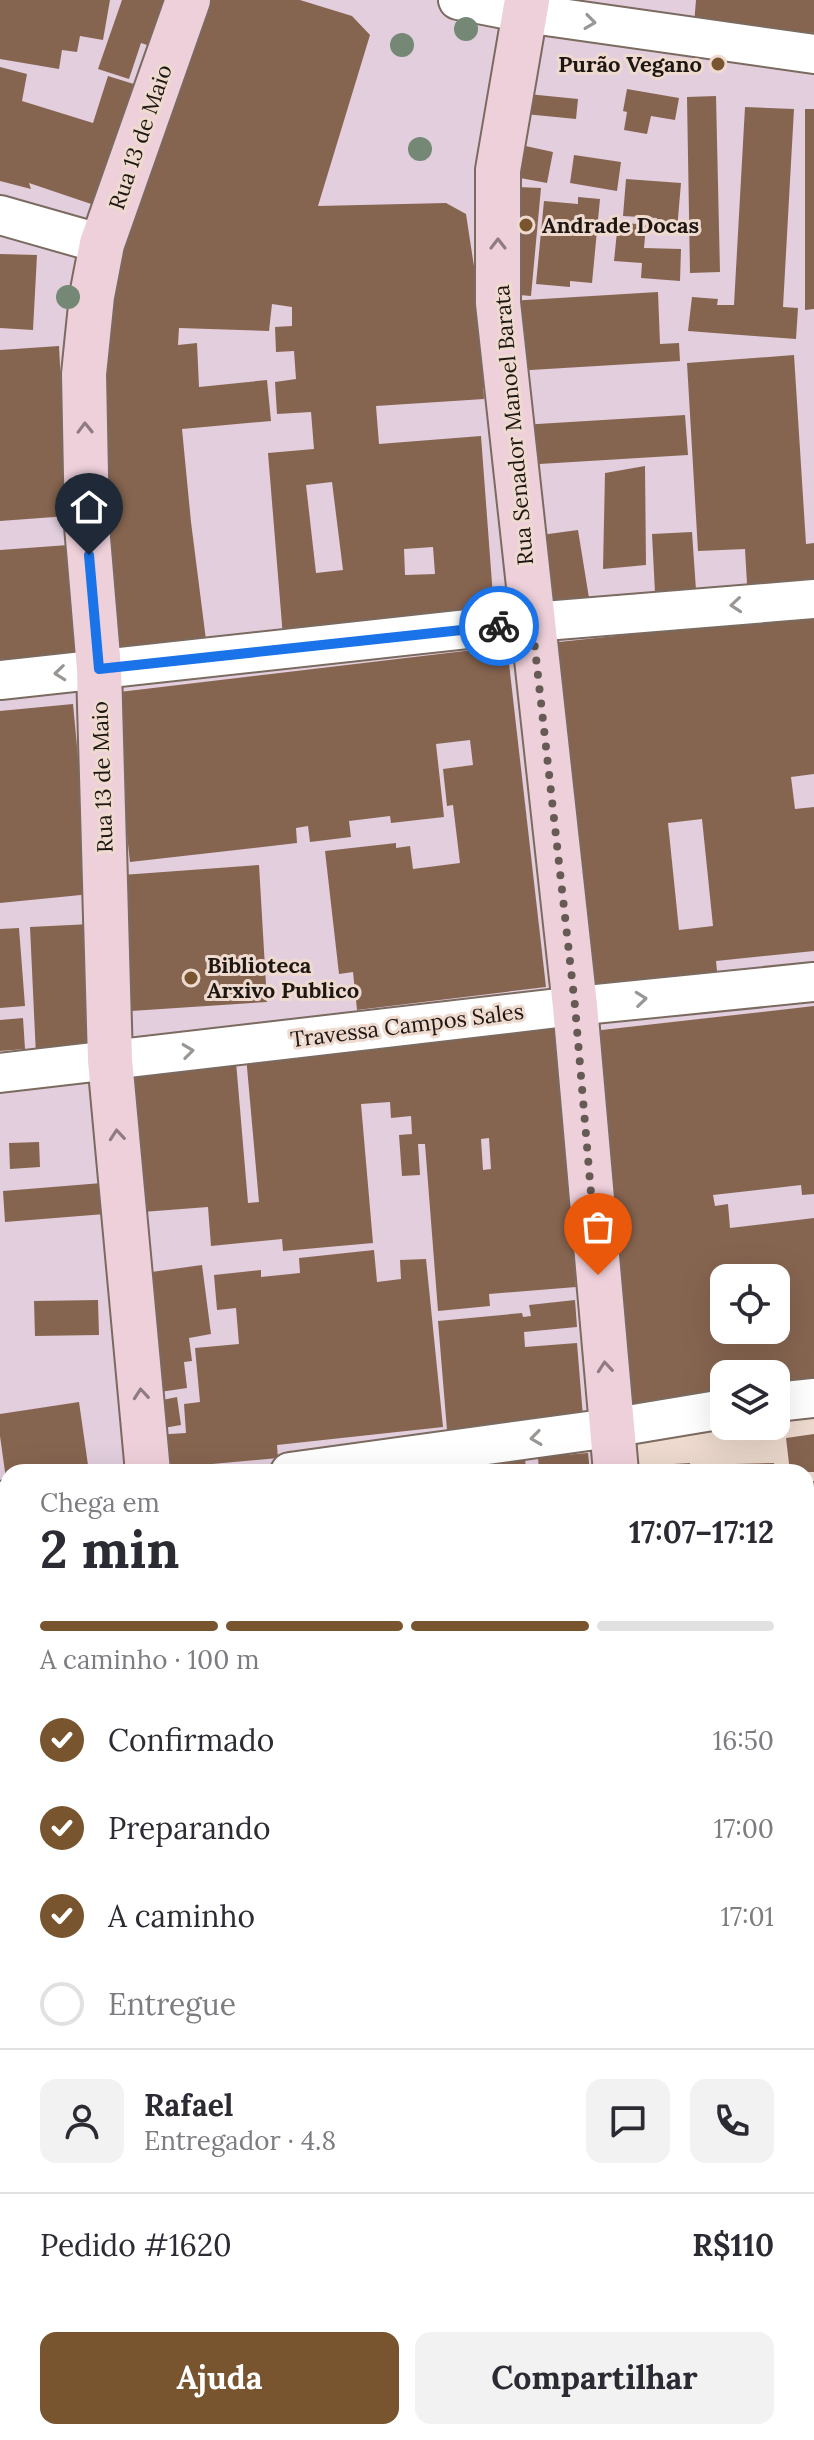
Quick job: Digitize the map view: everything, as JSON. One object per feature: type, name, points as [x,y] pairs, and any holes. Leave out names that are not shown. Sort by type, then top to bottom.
[{"type":"street","name":"Rua 13 de Maio","points":[[147,1464],[110,1060],[99,669],[87,526],[84,374],[92,296],[102,244],[188,0]]},
{"type":"street","points":[[458,0],[526,6],[814,54]]},
{"type":"street","name":"Rua Senador Manoel Barata","points":[[526,6],[498,170],[498,303],[575,1006],[615,1464]]},
{"type":"street","points":[[0,215],[102,244]]},
{"type":"street","points":[[0,680],[532,622],[814,599]]},
{"type":"street","name":"Travessa Campos Sales","points":[[0,1073],[575,1006],[814,982]]},
{"type":"street","points":[[790,1401],[814,1398]]},
{"type":"street","points":[[348,1464],[710,1411]]},
{"type":"shaded area","points":[[0,0],[814,0],[814,1396],[790,1382],[790,1360],[710,1360],[710,1380],[609,1424],[613,1464],[0,1464]]},
{"type":"building","points":[[0,0],[110,0],[103,40],[80,36],[77,52],[62,50],[59,69],[0,59]]},
{"type":"building","points":[[122,0],[166,0],[150,46],[141,43],[129,79],[98,69]]},
{"type":"building","points":[[201,0],[300,0],[352,16],[370,35],[318,206],[446,203],[466,214],[477,286],[484,399],[376,406],[379,444],[481,436],[494,610],[283,637],[268,453],[314,449],[311,412],[277,414],[275,382],[296,379],[294,351],[276,352],[275,327],[292,326],[292,307],[272,304],[269,331],[179,328],[178,345],[197,343],[199,387],[267,380],[271,421],[182,429],[206,640],[110,653],[102,305]],"holes":[[[332,482],[343,570],[316,573],[306,485]],[[433,547],[435,574],[405,575],[404,549]]]},
{"type":"building","points":[[696,0],[814,0],[814,33],[694,24]]},
{"type":"building","points":[[0,67],[27,74],[22,101],[93,123],[108,76],[137,85],[97,206],[29,183],[31,189],[0,181]]},
{"type":"building","points":[[627,89],[679,98],[675,120],[651,116],[647,134],[624,130]]},
{"type":"building","points":[[528,94],[578,99],[576,119],[525,114]]},
{"type":"building","points":[[716,96],[720,272],[690,273],[687,97]]},
{"type":"building","points":[[745,107],[794,109],[783,307],[798,308],[796,339],[688,331],[692,297],[718,299],[717,305],[734,305]]},
{"type":"building","points":[[805,109],[814,109],[814,309],[805,310]]},
{"type":"building","points":[[521,145],[553,152],[547,183],[515,177]]},
{"type":"building","points":[[574,155],[621,162],[617,191],[570,183]]},
{"type":"building","points":[[626,179],[681,183],[677,230],[656,228],[657,218],[623,216]]},
{"type":"building","points":[[518,187],[541,188],[531,296],[507,294]]},
{"type":"building","points":[[578,197],[600,199],[592,283],[570,281],[570,287],[536,284],[544,201],[578,204]]},
{"type":"building","points":[[618,222],[646,225],[644,248],[681,249],[680,281],[641,278],[642,263],[614,261]]},
{"type":"building","points":[[0,254],[37,255],[33,330],[0,328]]},
{"type":"building","points":[[658,292],[660,344],[679,343],[680,361],[514,371],[509,301]]},
{"type":"building","points":[[59,346],[68,516],[0,521],[0,350]]},
{"type":"building","points":[[794,355],[806,544],[814,543],[814,579],[747,584],[745,549],[698,551],[687,363]]},
{"type":"building","points":[[685,415],[688,455],[523,465],[521,425]]},
{"type":"building","points":[[645,466],[646,565],[603,569],[605,473]]},
{"type":"building","points":[[578,530],[589,598],[536,605],[526,537]]},
{"type":"building","points":[[692,532],[696,590],[655,593],[652,534]]},
{"type":"building","points":[[68,545],[77,653],[0,660],[0,550]]},
{"type":"building","points":[[814,615],[814,774],[791,777],[795,809],[814,807],[814,951],[716,961],[718,981],[575,997],[540,644]],"holes":[[[702,819],[713,926],[679,930],[668,823]]]},
{"type":"building","points":[[507,646],[546,987],[357,1010],[353,972],[339,974],[325,851],[396,843],[396,848],[410,846],[413,869],[460,863],[453,805],[447,806],[443,769],[473,765],[470,740],[436,744],[444,817],[391,823],[390,816],[349,821],[351,837],[310,842],[308,826],[296,828],[297,843],[130,862],[111,693]]},
{"type":"building","points":[[73,704],[91,894],[0,903],[0,711]]},
{"type":"building","points":[[259,865],[267,1002],[131,1011],[122,875]]},
{"type":"building","points":[[91,924],[97,1053],[36,1056],[30,927]]},
{"type":"building","points":[[19,928],[25,1006],[0,1008],[0,929]]},
{"type":"building","points":[[814,1006],[814,1194],[802,1195],[801,1185],[713,1195],[715,1206],[728,1204],[730,1228],[814,1218],[814,1388],[790,1391],[790,1360],[710,1360],[710,1400],[626,1410],[584,1032]]},
{"type":"building","points":[[23,1018],[25,1049],[0,1051],[0,1020]]},
{"type":"building","points":[[556,1028],[576,1287],[489,1294],[490,1306],[438,1311],[425,1144],[418,1144],[420,1175],[402,1176],[399,1135],[412,1134],[411,1116],[391,1118],[390,1102],[361,1104],[373,1243],[283,1251],[282,1239],[211,1246],[208,1207],[129,1213],[116,1061],[235,1050],[248,1203],[259,1202],[246,1056]],"holes":[[[489,1138],[491,1169],[483,1170],[481,1139]]]},
{"type":"building","points":[[39,1142],[40,1167],[10,1169],[9,1143]]},
{"type":"building","points":[[102,1183],[105,1214],[5,1222],[3,1191]]},
{"type":"building","points":[[374,1250],[377,1282],[401,1279],[400,1260],[426,1259],[443,1427],[277,1445],[278,1458],[212,1464],[157,1464],[154,1435],[186,1433],[184,1404],[200,1402],[195,1348],[239,1344],[236,1308],[217,1310],[214,1275],[261,1270],[261,1277],[300,1273],[299,1258]]},
{"type":"building","points":[[202,1265],[211,1334],[189,1338],[192,1361],[184,1362],[187,1388],[153,1393],[137,1274]]},
{"type":"building","points":[[98,1300],[99,1335],[35,1336],[34,1301]]},
{"type":"building","points":[[575,1300],[577,1327],[524,1332],[525,1347],[577,1343],[583,1417],[447,1430],[438,1321],[522,1313],[523,1317],[531,1316],[529,1305]]},
{"type":"building","points":[[177,1397],[181,1425],[152,1430],[148,1403]]},
{"type":"building","points":[[79,1402],[88,1464],[4,1464],[0,1414]]},
{"type":"building","points":[[814,1434],[814,1464],[789,1464],[786,1440]]},
{"type":"building","points":[[588,1453],[589,1464],[538,1464],[538,1457]]},
{"type":"building","points":[[525,1457],[525,1464],[463,1464]]},
{"type":"way so far","points":[[499,626],[532,622],[575,1006],[598,1275]]},
{"type":"place","name":"Purão Vegano","points":[[718,64]]},
{"type":"place","name":"Andrade Docas","points":[[526,225]]},
{"type":"place","name":"Biblioteca Arxivo Publico","points":[[191,978]]},
{"type":"route","points":[[89,555],[99,669],[499,626]]}]
